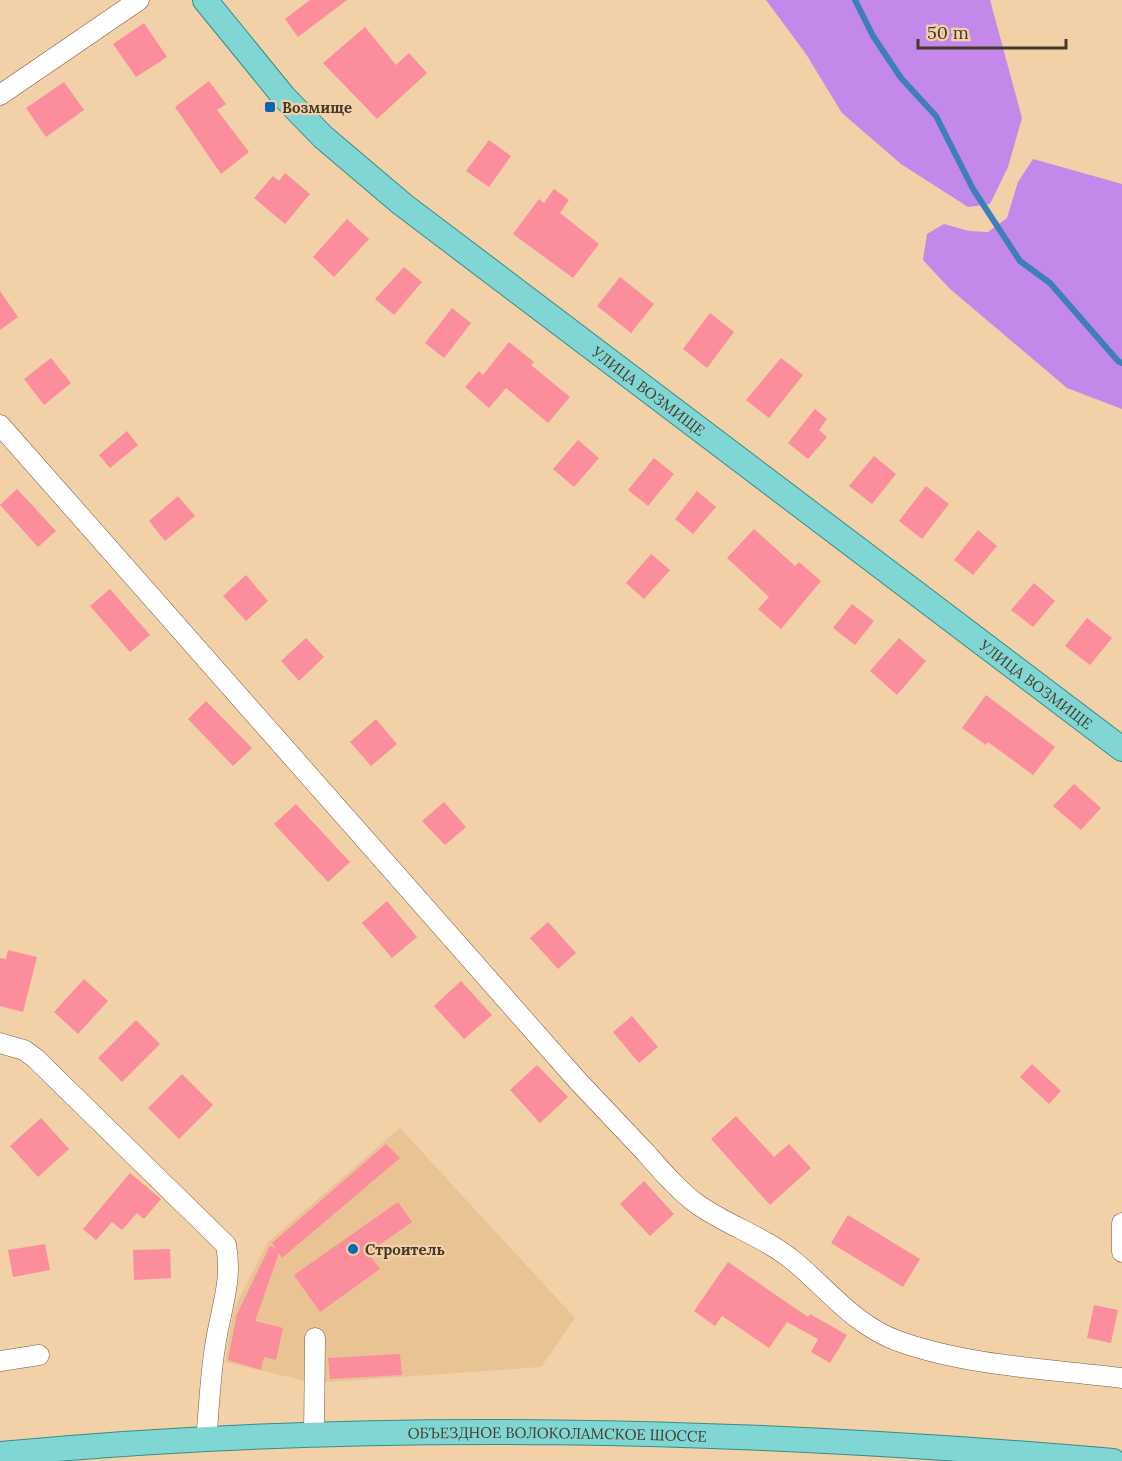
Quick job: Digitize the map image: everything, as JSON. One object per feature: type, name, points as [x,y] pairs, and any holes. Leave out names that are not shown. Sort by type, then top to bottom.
[{"type":"main road","name":"УЛИЦА ВОЗМИЩЕ","points":[[205,0],[284,97],[323,137],[402,204],[1122,749]]},
{"type":"main road","name":"ОБЪЕЗДНОЕ ВОЛОКОЛАМСКОЕ ШОССЕ","points":[[0,1454],[314,1435],[612,1432],[840,1442],[1113,1461]]},
{"type":"street","points":[[0,95],[139,0]]},
{"type":"street","points":[[0,425],[554,1053],[675,1185],[698,1204],[756,1234],[794,1260],[864,1324],[879,1333],[949,1354],[1009,1365],[1122,1378]]},
{"type":"street","points":[[0,1043],[24,1050],[35,1058],[226,1245],[230,1265],[228,1291],[215,1346],[206,1441]]},
{"type":"street","points":[[1122,1223],[1122,1252]]},
{"type":"street","points":[[314,1435],[315,1338]]},
{"type":"street","points":[[0,1361],[39,1355]]},
{"type":"shaded area","points":[[766,0],[990,0],[1022,118],[1008,167],[990,204],[968,207],[901,164],[842,113],[806,54]]},
{"type":"shaded area","points":[[1033,159],[1122,184],[1122,409],[1067,388],[949,288],[923,260],[927,234],[944,224],[969,231],[988,232],[1007,218],[1018,182]]},
{"type":"shaded area","points":[[400,1128],[575,1318],[541,1367],[314,1383],[225,1362],[234,1309],[268,1242]]},
{"type":"building","points":[[310,0],[347,0],[298,37],[285,19]]},
{"type":"building","points":[[144,23],[167,57],[136,77],[113,44]]},
{"type":"building","points":[[365,27],[396,65],[409,53],[427,73],[377,119],[323,63]]},
{"type":"building","points":[[209,81],[226,104],[217,110],[249,152],[221,174],[175,107]]},
{"type":"building","points":[[64,82],[84,110],[46,137],[26,108]]},
{"type":"building","points":[[489,140],[511,156],[489,187],[466,171]]},
{"type":"building","points":[[285,173],[310,194],[285,224],[254,198],[273,176],[279,181]]},
{"type":"building","points":[[554,189],[569,200],[560,213],[599,244],[573,278],[513,234],[539,199],[544,203]]},
{"type":"building","points":[[347,219],[369,239],[334,277],[313,257]]},
{"type":"building","points":[[404,267],[422,282],[394,315],[375,299]]},
{"type":"building","points":[[620,277],[654,304],[631,333],[597,306]]},
{"type":"building","points":[[0,291],[18,317],[0,330]]},
{"type":"building","points":[[452,308],[471,323],[444,358],[425,343]]},
{"type":"building","points":[[710,313],[734,332],[707,368],[683,349]]},
{"type":"building","points":[[509,342],[534,362],[531,365],[570,397],[548,423],[506,388],[489,408],[465,387],[479,371],[483,375]]},
{"type":"building","points":[[51,358],[71,383],[44,405],[24,379]]},
{"type":"building","points":[[781,358],[803,375],[769,418],[746,400]]},
{"type":"building","points":[[815,409],[827,419],[819,430],[827,437],[808,459],[788,443]]},
{"type":"building","points":[[127,431],[138,445],[110,468],[99,455]]},
{"type":"building","points":[[578,440],[599,458],[574,487],[553,469]]},
{"type":"building","points":[[874,456],[896,474],[872,504],[849,486]]},
{"type":"building","points":[[654,458],[674,474],[648,506],[628,490]]},
{"type":"building","points":[[926,486],[949,504],[922,539],[899,521]]},
{"type":"building","points":[[17,489],[56,531],[38,547],[0,505]]},
{"type":"building","points":[[697,491],[716,507],[693,534],[675,519]]},
{"type":"building","points":[[178,496],[195,516],[165,541],[149,521]]},
{"type":"building","points":[[754,529],[795,566],[799,562],[821,581],[781,629],[758,609],[769,597],[727,558]]},
{"type":"building","points":[[978,530],[997,546],[973,575],[954,560]]},
{"type":"building","points":[[651,554],[670,570],[644,599],[626,583]]},
{"type":"building","points":[[246,575],[268,601],[246,621],[223,596]]},
{"type":"building","points":[[1034,583],[1055,601],[1033,627],[1011,610]]},
{"type":"building","points":[[110,589],[150,635],[130,652],[90,606]]},
{"type":"building","points":[[852,604],[874,621],[855,645],[833,628]]},
{"type":"building","points":[[1087,618],[1112,638],[1090,665],[1065,646]]},
{"type":"building","points":[[306,638],[324,657],[299,681],[281,661]]},
{"type":"building","points":[[899,638],[926,661],[897,695],[870,671]]},
{"type":"building","points":[[986,695],[1055,747],[1033,775],[988,742],[986,745],[962,728]]},
{"type":"building","points":[[206,701],[252,748],[233,766],[188,719]]},
{"type":"building","points":[[376,719],[397,744],[371,766],[350,742]]},
{"type":"building","points":[[1074,784],[1101,808],[1081,830],[1053,806]]},
{"type":"building","points":[[444,802],[466,827],[445,845],[422,821]]},
{"type":"building","points":[[296,804],[350,862],[328,882],[274,824]]},
{"type":"building","points":[[387,901],[417,937],[392,958],[362,923]]},
{"type":"building","points":[[548,922],[576,953],[558,969],[530,938]]},
{"type":"building","points":[[8,950],[37,957],[23,1012],[0,1006],[0,958],[6,959]]},
{"type":"building","points":[[84,979],[108,1001],[78,1034],[54,1012]]},
{"type":"building","points":[[461,981],[492,1015],[464,1039],[434,1006]]},
{"type":"building","points":[[632,1016],[658,1047],[639,1063],[613,1032]]},
{"type":"building","points":[[136,1020],[160,1044],[122,1082],[98,1058]]},
{"type":"building","points":[[1032,1064],[1061,1091],[1049,1104],[1020,1077]]},
{"type":"building","points":[[537,1065],[568,1097],[540,1123],[510,1090]]},
{"type":"building","points":[[182,1074],[213,1105],[179,1139],[148,1108]]},
{"type":"building","points":[[736,1116],[774,1157],[789,1144],[811,1168],[770,1205],[711,1139]]},
{"type":"building","points":[[41,1118],[69,1149],[38,1177],[10,1146]]},
{"type":"building","points":[[386,1144],[400,1158],[282,1258],[279,1253],[255,1321],[283,1328],[276,1360],[264,1357],[261,1370],[228,1360],[237,1314],[270,1246],[276,1248],[272,1243]]},
{"type":"building","points":[[130,1173],[161,1199],[144,1219],[137,1213],[122,1230],[112,1222],[96,1240],[83,1229]]},
{"type":"building","points":[[644,1181],[674,1214],[650,1236],[620,1204]]},
{"type":"building","points":[[398,1202],[412,1222],[368,1253],[380,1269],[320,1312],[294,1275]]},
{"type":"building","points":[[848,1215],[920,1259],[903,1287],[831,1243]]},
{"type":"building","points":[[45,1244],[50,1270],[13,1277],[8,1250]]},
{"type":"building","points":[[170,1249],[171,1278],[134,1280],[133,1250]]},
{"type":"building","points":[[728,1262],[808,1317],[810,1314],[847,1335],[830,1363],[811,1352],[818,1339],[787,1322],[769,1348],[722,1316],[715,1326],[694,1311]]},
{"type":"building","points":[[1094,1305],[1118,1310],[1111,1343],[1087,1338]]},
{"type":"building","points":[[400,1354],[402,1375],[330,1379],[328,1358]]},
{"type":"waterway","points":[[855,0],[873,36],[901,78],[936,116],[973,189],[1020,261],[1050,283],[1122,363]]},
{"type":"place","name":"Возмище","points":[[270,107]]},
{"type":"place","name":"Строитель","points":[[353,1249]]}]
